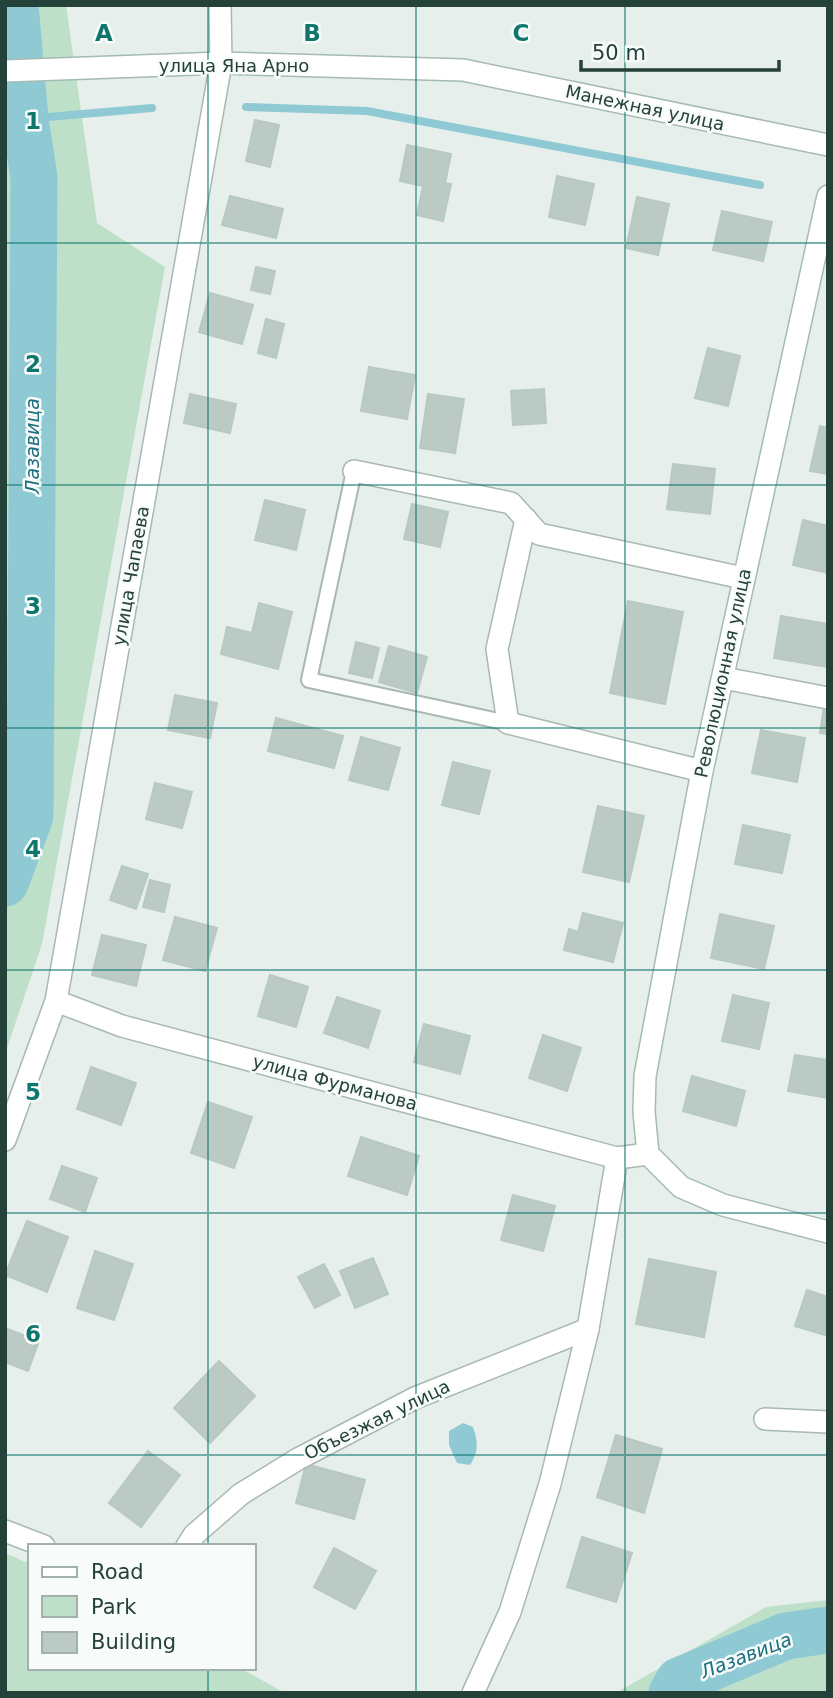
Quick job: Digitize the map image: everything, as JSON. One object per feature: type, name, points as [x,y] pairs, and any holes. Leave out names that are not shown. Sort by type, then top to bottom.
[{"type":"street","name":"улица Чапаева","points":[[5,1140],[56,1001],[221,64],[220,5]]},
{"type":"street","name":"улица Яна Арно","points":[[5,71],[221,64],[463,70]]},
{"type":"street","name":"Манежная улица","points":[[463,70],[828,145]]},
{"type":"street","name":"Революционная улица","points":[[648,1154],[644,1112],[645,1076],[702,771],[827,201]]},
{"type":"street","points":[[354,471],[511,503],[539,534],[743,578]]},
{"type":"street","points":[[526,519],[497,649],[508,723],[702,771]]},
{"type":"street","points":[[723,678],[828,698]]},
{"type":"street","name":"улица Фурманова","points":[[56,1001],[122,1026],[617,1158]]},
{"type":"street","points":[[473,1693],[510,1612],[546,1497],[588,1329],[617,1158],[648,1154],[681,1187],[691,1192],[723,1205],[828,1232]]},
{"type":"street","name":"Объезжая улица","points":[[188,1544],[194,1535],[241,1494],[298,1459],[415,1398],[588,1329]]},
{"type":"street","points":[[765,1419],[828,1422]]},
{"type":"street","points":[[5,1531],[39,1544]]},
{"type":"lane","points":[[354,471],[309,680],[508,723]]},
{"type":"green space","points":[[5,5],[66,5],[97,223],[165,267],[42,944],[5,1054]]},
{"type":"green space","points":[[5,1553],[28,1563],[28,1670],[244,1670],[285,1693],[5,1693]]},
{"type":"green space","points":[[828,1600],[828,1693],[616,1693],[766,1607]]},
{"type":"water","points":[[463,1423],[473,1427],[476,1437],[476,1451],[470,1465],[457,1463],[449,1445],[449,1431]]},
{"type":"building","points":[[255,120],[279,125],[270,167],[246,161]]},
{"type":"building","points":[[407,145],[451,154],[445,183],[451,184],[443,221],[417,215],[423,186],[400,181]]},
{"type":"building","points":[[557,176],[594,184],[585,225],[549,217]]},
{"type":"building","points":[[230,196],[283,209],[276,238],[222,225]]},
{"type":"building","points":[[637,197],[669,204],[658,255],[626,248]]},
{"type":"building","points":[[722,211],[772,222],[763,261],[713,250]]},
{"type":"building","points":[[256,267],[275,271],[270,294],[251,290]]},
{"type":"building","points":[[210,293],[253,305],[242,344],[199,332]]},
{"type":"building","points":[[266,319],[284,324],[276,358],[258,353]]},
{"type":"building","points":[[708,348],[740,356],[728,406],[695,398]]},
{"type":"building","points":[[369,367],[415,375],[407,419],[361,411]]},
{"type":"building","points":[[544,389],[546,423],[513,425],[511,391]]},
{"type":"building","points":[[190,394],[236,404],[230,433],[184,423]]},
{"type":"building","points":[[428,394],[464,399],[455,453],[420,448]]},
{"type":"building","points":[[820,426],[828,428],[828,474],[810,471]]},
{"type":"building","points":[[673,464],[715,469],[710,514],[667,509]]},
{"type":"building","points":[[265,500],[305,510],[296,550],[255,540]]},
{"type":"building","points":[[412,504],[448,512],[440,547],[404,539]]},
{"type":"building","points":[[803,520],[828,526],[828,573],[793,565]]},
{"type":"building","points":[[628,601],[683,612],[665,704],[610,693]]},
{"type":"building","points":[[259,603],[292,612],[278,669],[221,654],[227,627],[252,633]]},
{"type":"building","points":[[781,616],[828,624],[828,667],[774,658]]},
{"type":"building","points":[[356,642],[379,648],[372,678],[349,673]]},
{"type":"building","points":[[389,646],[427,657],[417,693],[379,682]]},
{"type":"building","points":[[175,695],[217,703],[210,738],[168,730]]},
{"type":"building","points":[[825,700],[828,700],[828,734],[820,733]]},
{"type":"building","points":[[276,718],[343,736],[334,768],[268,751]]},
{"type":"building","points":[[761,730],[805,738],[797,782],[752,773]]},
{"type":"building","points":[[361,737],[400,748],[388,790],[349,780]]},
{"type":"building","points":[[453,762],[490,771],[479,814],[442,805]]},
{"type":"building","points":[[155,783],[192,792],[182,828],[146,819]]},
{"type":"building","points":[[598,806],[644,816],[629,882],[583,872]]},
{"type":"building","points":[[743,825],[790,835],[782,873],[735,864]]},
{"type":"building","points":[[122,866],[148,874],[136,909],[110,900]]},
{"type":"building","points":[[150,880],[170,885],[164,912],[143,907]]},
{"type":"building","points":[[583,913],[623,923],[613,962],[564,950],[569,929],[578,932]]},
{"type":"building","points":[[720,914],[774,926],[764,969],[711,958]]},
{"type":"building","points":[[175,917],[217,928],[205,971],[163,960]]},
{"type":"building","points":[[102,935],[146,945],[136,986],[92,975]]},
{"type":"building","points":[[270,975],[308,987],[296,1027],[258,1016]]},
{"type":"building","points":[[733,995],[769,1003],[759,1049],[722,1041]]},
{"type":"building","points":[[337,997],[380,1011],[368,1048],[324,1033]]},
{"type":"building","points":[[424,1024],[470,1036],[460,1074],[414,1062]]},
{"type":"building","points":[[543,1035],[581,1048],[567,1091],[529,1078]]},
{"type":"building","points":[[795,1055],[828,1060],[828,1098],[788,1091]]},
{"type":"building","points":[[91,1067],[136,1083],[121,1125],[77,1109]]},
{"type":"building","points":[[692,1076],[745,1091],[736,1126],[683,1111]]},
{"type":"building","points":[[208,1102],[252,1117],[234,1168],[191,1153]]},
{"type":"building","points":[[361,1137],[419,1156],[407,1195],[348,1176]]},
{"type":"building","points":[[62,1166],[97,1178],[85,1212],[50,1199]]},
{"type":"building","points":[[513,1195],[555,1206],[543,1251],[501,1240]]},
{"type":"building","points":[[27,1221],[68,1237],[47,1292],[5,1275]]},
{"type":"building","points":[[95,1251],[133,1264],[114,1320],[77,1308]]},
{"type":"building","points":[[373,1258],[388,1294],[355,1308],[340,1271]]},
{"type":"building","points":[[649,1259],[716,1272],[704,1337],[636,1324]]},
{"type":"building","points":[[324,1264],[340,1295],[315,1308],[298,1277]]},
{"type":"building","points":[[807,1290],[828,1297],[828,1336],[795,1326]]},
{"type":"building","points":[[5,1328],[39,1341],[28,1371],[5,1362]]},
{"type":"building","points":[[219,1361],[255,1396],[210,1443],[174,1408]]},
{"type":"building","points":[[616,1435],[662,1449],[644,1513],[597,1497]]},
{"type":"building","points":[[148,1451],[180,1475],[141,1527],[109,1503]]},
{"type":"building","points":[[306,1464],[365,1480],[354,1519],[296,1503]]},
{"type":"building","points":[[582,1537],[632,1553],[616,1602],[567,1587]]},
{"type":"building","points":[[334,1548],[376,1571],[355,1609],[314,1587]]},
{"type":"waterway","name":"Лазавица","points":[[5,883],[30,816],[34,177],[25,119],[15,5]]},
{"type":"waterway","points":[[246,107],[367,111],[760,185]]},
{"type":"waterway","points":[[25,119],[152,108]]},
{"type":"waterway","name":"Лазавица","points":[[672,1693],[679,1681],[786,1636],[828,1630]]}]
